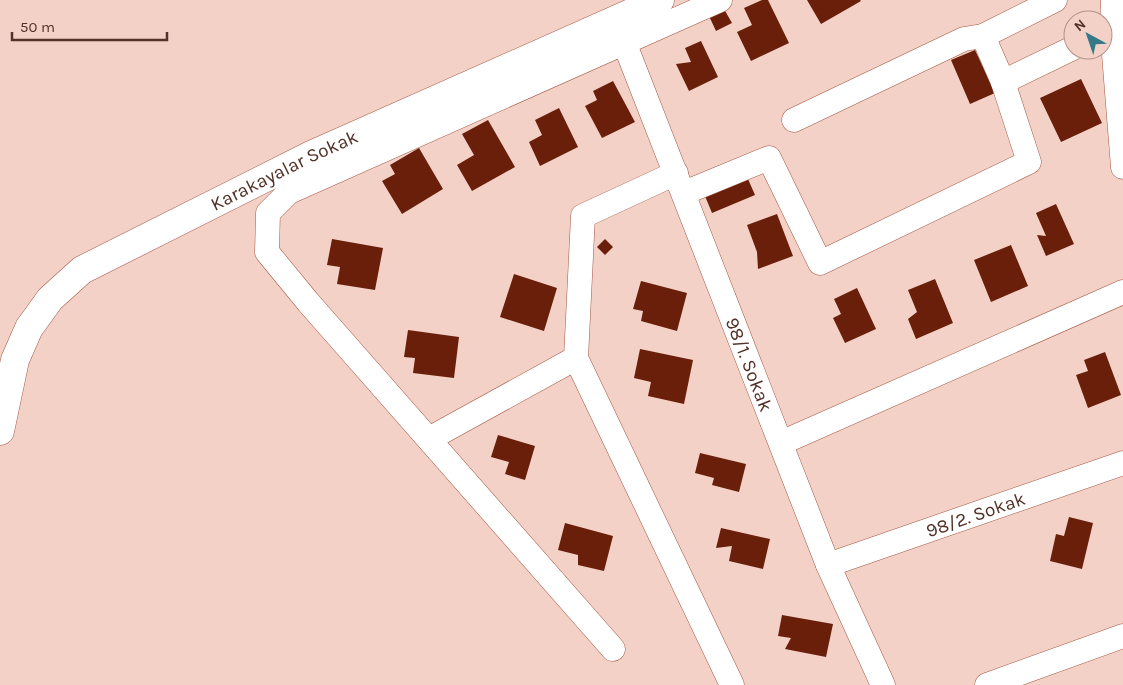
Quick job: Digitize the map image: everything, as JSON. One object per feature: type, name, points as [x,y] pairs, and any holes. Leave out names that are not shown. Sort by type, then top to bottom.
[{"type":"street","name":"Karakayalar Sokak","points":[[0,431],[15,360],[29,328],[50,299],[82,270],[311,155],[660,0]]},
{"type":"street","points":[[613,650],[308,302],[267,252],[268,213],[289,192],[720,0]]},
{"type":"street","points":[[794,120],[964,39],[983,36],[1055,0]]},
{"type":"street","points":[[732,685],[576,358],[583,216],[680,183],[769,158],[820,262],[1029,162],[1003,82],[983,36]]},
{"type":"street","points":[[1113,36],[1123,168]]},
{"type":"street","name":"98/1. Sokak","points":[[624,42],[828,565],[883,685]]},
{"type":"street","points":[[1003,82],[1063,53]]},
{"type":"street","points":[[781,443],[1123,292]]},
{"type":"street","points":[[429,439],[576,358]]},
{"type":"street","name":"98/2. Sokak","points":[[828,565],[1123,463]]},
{"type":"street","points":[[987,685],[1123,636]]},
{"type":"building","points":[[762,0],[768,0],[789,43],[751,61],[737,32],[752,25],[744,8]]},
{"type":"building","points":[[807,0],[860,0],[861,1],[821,24]]},
{"type":"building","points":[[724,9],[732,23],[716,31],[709,16]]},
{"type":"building","points":[[701,41],[718,77],[689,91],[676,64],[691,62],[685,48]]},
{"type":"building","points":[[975,50],[995,93],[970,104],[951,60]]},
{"type":"building","points":[[1081,79],[1102,123],[1061,142],[1040,98]]},
{"type":"building","points":[[613,81],[635,122],[602,138],[585,106],[597,100],[593,91]]},
{"type":"building","points":[[559,108],[578,147],[540,166],[529,142],[542,135],[535,120]]},
{"type":"building","points":[[488,120],[515,167],[472,191],[457,165],[474,155],[462,134]]},
{"type":"building","points":[[419,148],[443,189],[402,214],[382,181],[395,174],[390,165]]},
{"type":"building","points":[[748,179],[755,195],[712,213],[705,196]]},
{"type":"building","points":[[1056,204],[1074,244],[1046,256],[1037,235],[1046,236],[1036,213]]},
{"type":"building","points":[[777,214],[793,256],[758,269],[757,252],[747,225]]},
{"type":"building","points":[[332,239],[383,248],[375,290],[337,284],[340,267],[327,265]]},
{"type":"building","points":[[605,239],[613,247],[605,255],[597,247]]},
{"type":"building","points":[[1011,245],[1028,286],[991,302],[974,260]]},
{"type":"building","points":[[514,274],[557,288],[544,331],[500,317]]},
{"type":"building","points":[[935,279],[953,323],[916,339],[908,319],[917,312],[908,290]]},
{"type":"building","points":[[641,281],[687,293],[677,331],[641,321],[643,311],[633,309]]},
{"type":"building","points":[[857,288],[876,329],[845,343],[833,318],[841,314],[834,299]]},
{"type":"building","points":[[408,330],[459,337],[454,378],[413,373],[415,358],[404,357]]},
{"type":"building","points":[[640,349],[693,360],[684,404],[648,396],[651,382],[634,378]]},
{"type":"building","points":[[1105,352],[1121,395],[1088,408],[1076,375],[1088,371],[1084,360]]},
{"type":"building","points":[[498,435],[535,446],[525,480],[505,474],[509,462],[491,457]]},
{"type":"building","points":[[700,453],[746,464],[739,492],[712,485],[714,478],[695,473]]},
{"type":"building","points":[[1069,517],[1093,523],[1082,569],[1050,561],[1056,534],[1064,536]]},
{"type":"building","points":[[565,523],[613,536],[604,571],[578,565],[578,555],[558,550]]},
{"type":"building","points":[[721,528],[770,539],[763,569],[729,561],[732,546],[716,548]]},
{"type":"building","points":[[782,615],[833,624],[826,657],[785,649],[791,638],[778,636]]}]
